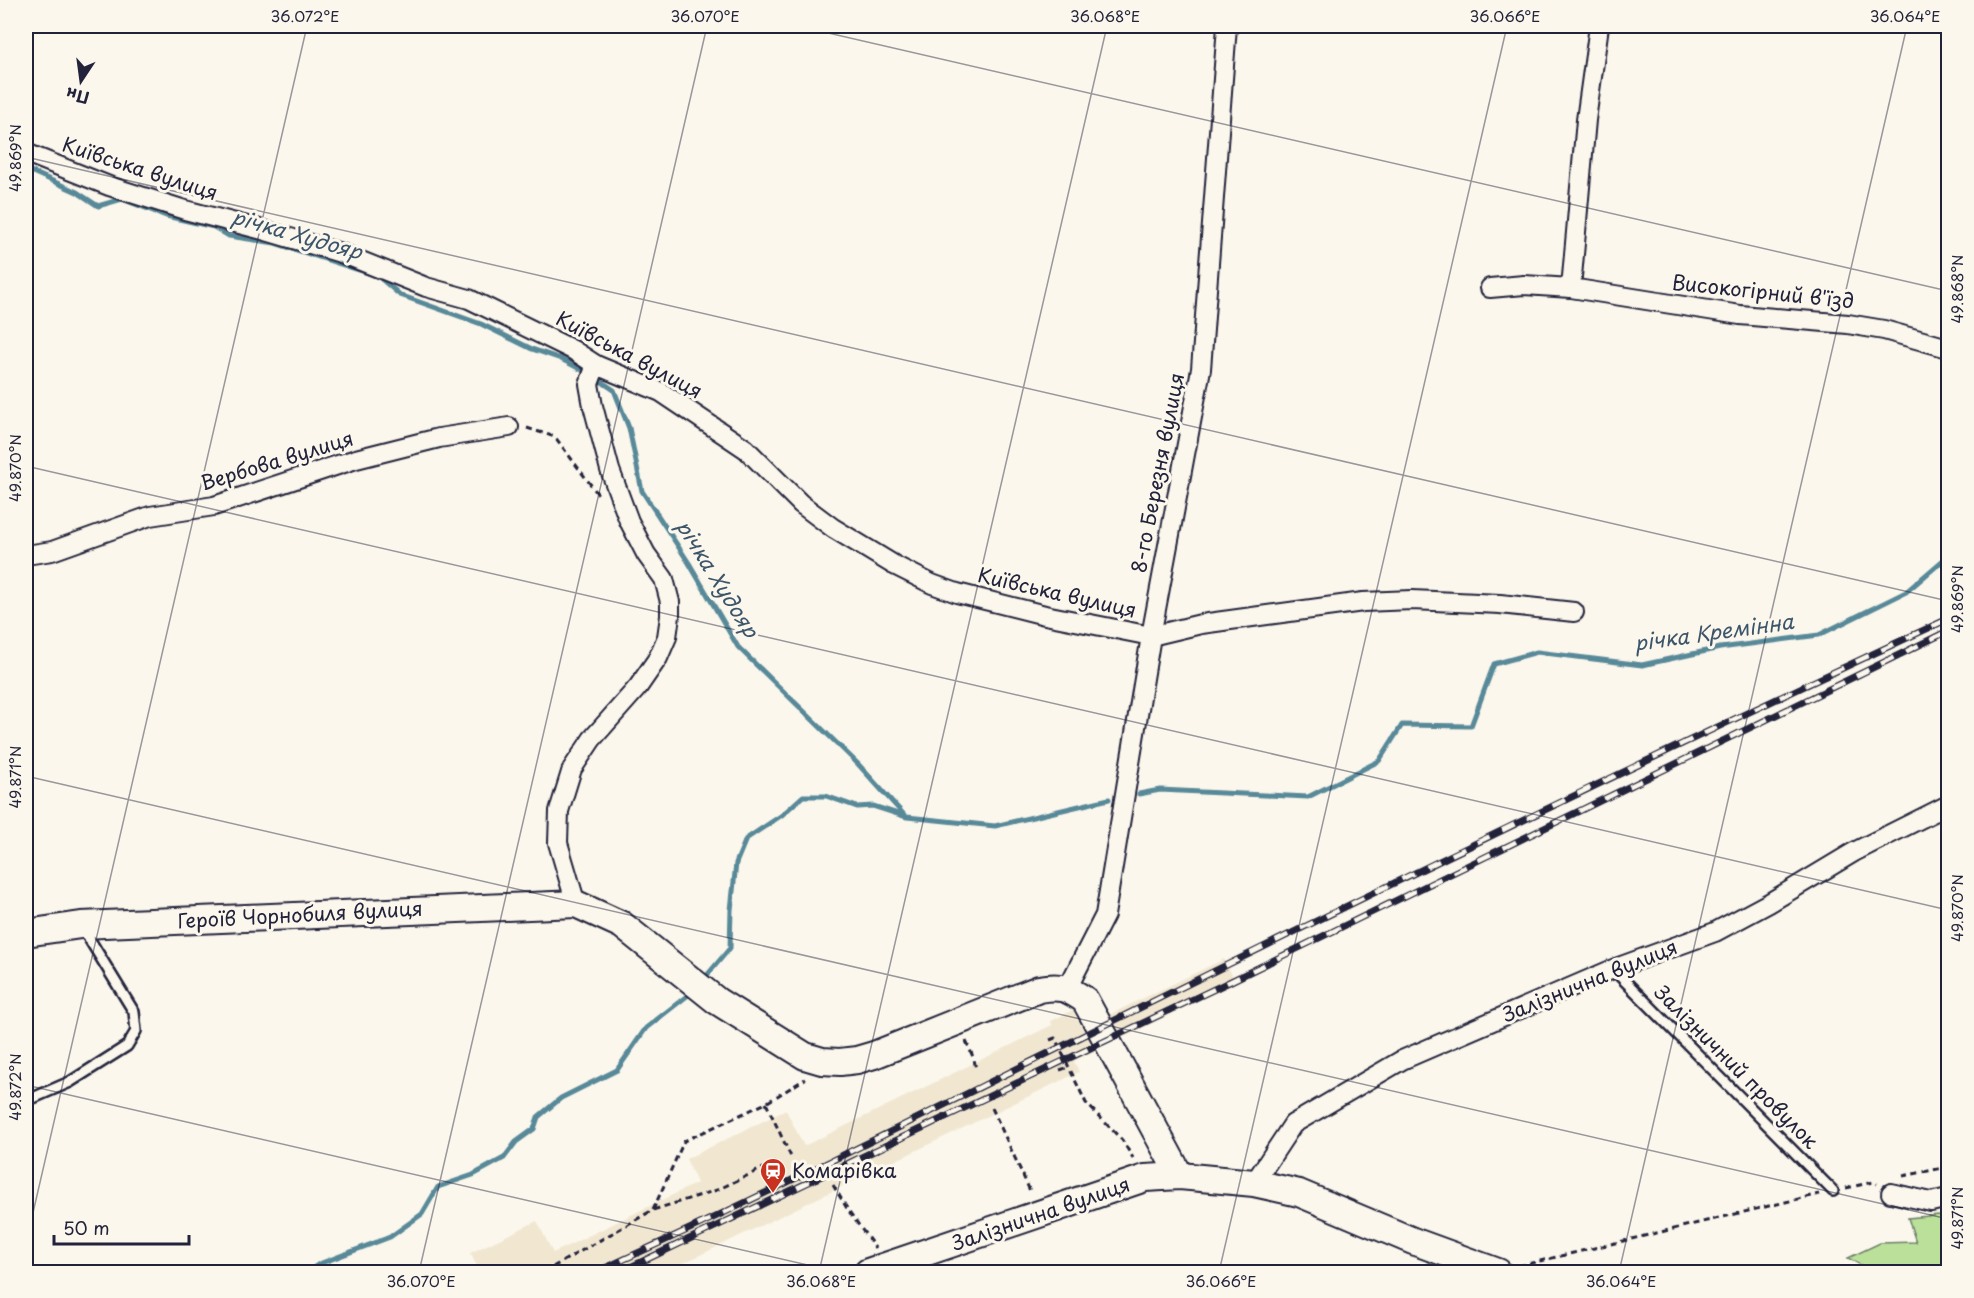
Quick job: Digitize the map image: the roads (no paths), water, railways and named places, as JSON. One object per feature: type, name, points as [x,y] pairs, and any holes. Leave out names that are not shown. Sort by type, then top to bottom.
[{"type":"street","name":"8-го Березня вулиця","points":[[1067,988],[1105,915],[1151,636],[1200,369],[1227,26]]},
{"type":"street","points":[[1571,288],[1586,120],[1599,26]]},
{"type":"street","name":"Київська вулиця","points":[[26,153],[109,186],[185,210],[341,253],[426,287],[469,299],[573,350],[596,365],[661,392],[746,448],[801,504],[833,528],[894,565],[932,584],[957,593],[1045,615],[1151,636],[1201,624],[1363,602],[1412,600],[1574,612]]},
{"type":"street","name":"Високогірний в'їзд","points":[[1490,288],[1524,285],[1571,288],[1740,315],[1848,324],[1884,330],[1948,348]]},
{"type":"street","points":[[576,904],[558,843],[559,811],[572,769],[592,739],[638,687],[658,658],[667,637],[670,616],[670,602],[664,579],[646,555],[629,521],[610,470],[589,384],[596,365]]},
{"type":"street","name":"Вербова вулиця","points":[[26,555],[52,551],[150,516],[214,506],[356,459],[439,438],[509,427]]},
{"type":"street","name":"Залізнична вулиця","points":[[1254,1183],[1293,1124],[1402,1060],[1613,969],[1715,932],[1769,903],[1854,852],[1948,805]]},
{"type":"street","name":"Героїв Чорнобиля вулиця","points":[[26,933],[81,925],[576,904],[622,925],[717,1001],[805,1056],[822,1061],[840,1062],[874,1055],[1039,989],[1067,988]]},
{"type":"street","points":[[1067,988],[1085,1000],[1180,1176]]},
{"type":"street","name":"Залізнична вулиця","points":[[878,1270],[1146,1178],[1180,1176],[1254,1183],[1299,1193],[1413,1241],[1498,1272]]},
{"type":"street","points":[[1887,1186],[1931,1202],[1948,1198]]},
{"type":"lane","points":[[26,1101],[70,1082],[128,1046],[136,1031],[134,1012],[81,925]]},
{"type":"lane","name":"Залізничний провулок","points":[[1613,969],[1833,1191]]},
{"type":"waterway","name":"річка Худояр","points":[[26,169],[77,192],[98,206],[122,199],[166,216],[214,227],[229,236],[275,243],[378,276],[400,295],[481,324],[586,372]]},
{"type":"waterway","name":"річка Худояр","points":[[602,382],[614,390],[629,428],[642,491],[689,563],[738,647],[858,764],[905,816]]},
{"type":"waterway","name":"річка Кремінна","points":[[1139,794],[1160,790],[1308,797],[1379,761],[1402,725],[1471,726],[1494,664],[1537,652],[1642,665],[1720,648],[1819,635],[1906,592],[1948,556]]},
{"type":"waterway","name":"річка Кремінна","points":[[703,980],[730,948],[736,863],[746,839],[782,815],[803,796],[826,796],[857,807],[873,806],[907,817],[995,826],[1109,799]]},
{"type":"waterway","name":"річка Кремінна","points":[[307,1272],[319,1264],[390,1237],[422,1214],[438,1187],[473,1175],[504,1158],[516,1142],[534,1129],[538,1117],[561,1098],[617,1070],[646,1028],[692,992]]},
{"type":"railway","points":[[596,1272],[783,1184],[1518,822],[1948,619]]},
{"type":"railway","points":[[620,1272],[1229,982],[1948,631]]},
{"type":"place","name":"Комарівка","points":[[773,1194]]}]
